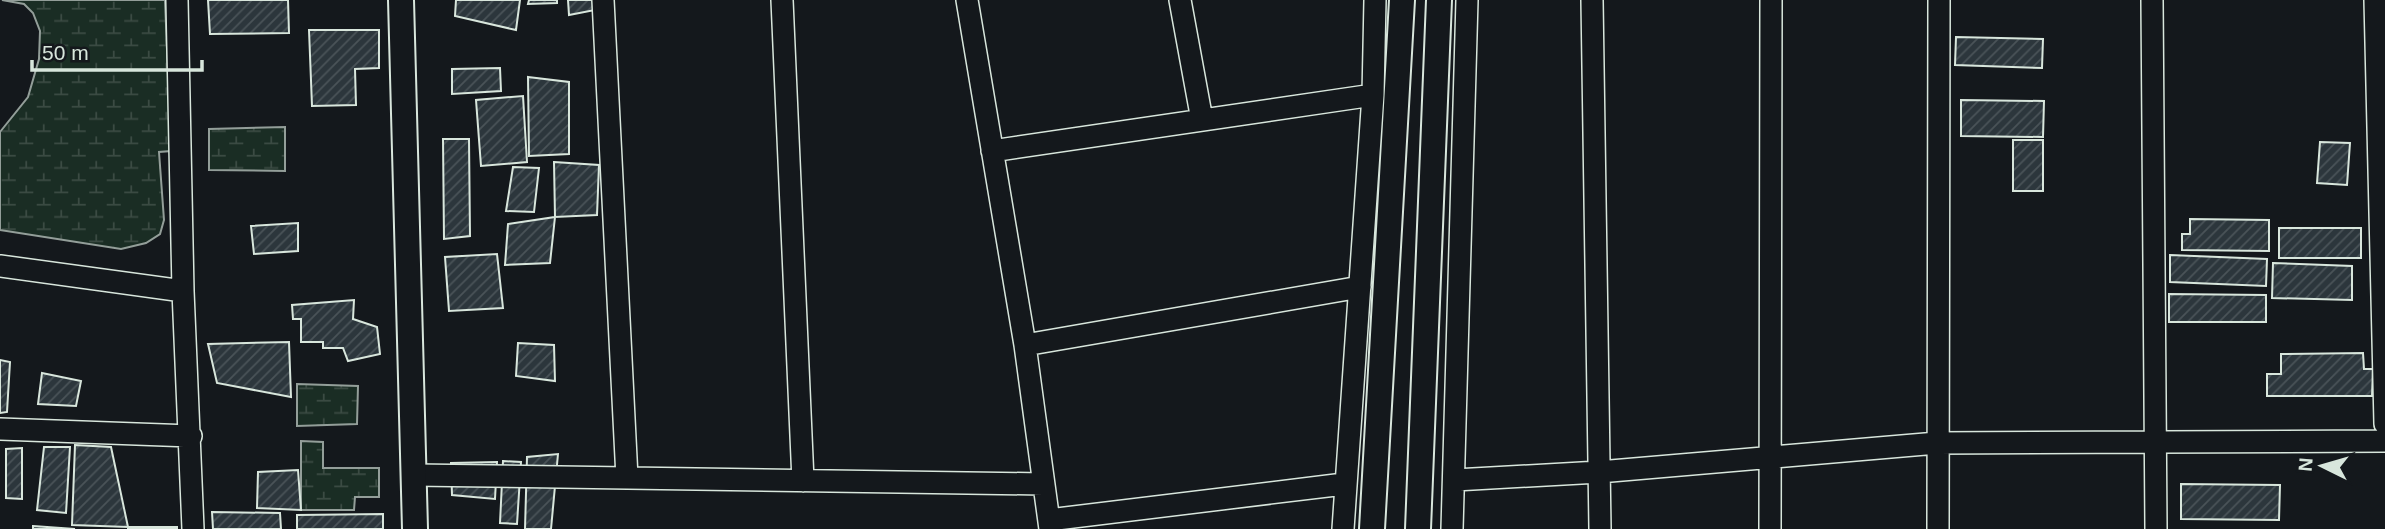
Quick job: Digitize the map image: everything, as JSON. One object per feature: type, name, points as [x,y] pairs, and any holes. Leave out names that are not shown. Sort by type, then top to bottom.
[{"type":"street","points":[[177,0],[183,291],[193,529]]},
{"type":"street","points":[[401,0],[415,529]]},
{"type":"street","points":[[603,0],[626,478]]},
{"type":"street","points":[[782,0],[803,481]]},
{"type":"street","points":[[967,0],[1025,345],[1049,525],[1345,484]]},
{"type":"street","points":[[1180,0],[1202,120]]},
{"type":"street","points":[[1343,529],[1373,95],[1375,0]]},
{"type":"street","points":[[1372,529],[1402,0]]},
{"type":"street","points":[[1418,529],[1439,0]]},
{"type":"street","points":[[1452,529],[1467,0]]},
{"type":"street","points":[[1592,0],[1600,529]]},
{"type":"street","points":[[1770,529],[1771,0]]},
{"type":"street","points":[[1938,529],[1939,0]]},
{"type":"street","points":[[2152,0],[2156,529]]},
{"type":"street","points":[[2375,0],[2385,424]]},
{"type":"street","points":[[992,151],[1373,95]]},
{"type":"street","points":[[0,266],[183,291]]},
{"type":"street","points":[[1025,345],[1360,287]]},
{"type":"street","points":[[0,429],[191,436]]},
{"type":"street","points":[[1455,480],[1599,472],[1937,443],[2385,441]]},
{"type":"street","points":[[414,475],[1043,484]]},
{"type":"green space","points":[[2,0],[165,0],[171,151],[159,152],[164,220],[160,234],[146,243],[121,249],[0,230],[0,132],[28,97],[39,59],[40,31],[33,13],[24,4]]},
{"type":"green space","points":[[285,127],[285,171],[209,170],[209,129]]},
{"type":"green space","points":[[297,384],[358,386],[357,424],[297,426]]},
{"type":"green space","points":[[301,441],[323,442],[323,468],[379,468],[379,497],[355,497],[354,510],[301,510]]},
{"type":"building","points":[[208,0],[288,0],[289,33],[210,34]]},
{"type":"building","points":[[456,0],[520,0],[516,30],[455,16]]},
{"type":"building","points":[[529,0],[557,0],[557,3],[528,4]]},
{"type":"building","points":[[568,0],[595,0],[595,10],[569,15]]},
{"type":"building","points":[[309,30],[379,30],[379,68],[355,69],[356,105],[312,106]]},
{"type":"building","points":[[1956,37],[2043,39],[2042,68],[1955,65]]},
{"type":"building","points":[[500,68],[501,91],[452,94],[452,69]]},
{"type":"building","points":[[528,77],[569,82],[569,154],[529,156]]},
{"type":"building","points":[[523,96],[527,162],[481,166],[476,100]]},
{"type":"building","points":[[1961,100],[2044,101],[2043,137],[1961,136]]},
{"type":"building","points":[[443,139],[469,139],[470,236],[444,239]]},
{"type":"building","points":[[2013,140],[2043,140],[2043,191],[2013,191]]},
{"type":"building","points":[[2320,142],[2350,143],[2347,185],[2317,183]]},
{"type":"building","points":[[554,162],[599,165],[597,215],[555,217]]},
{"type":"building","points":[[513,167],[539,168],[534,212],[506,211]]},
{"type":"building","points":[[555,217],[550,263],[505,265],[508,224]]},
{"type":"building","points":[[2190,219],[2269,220],[2269,251],[2182,250],[2182,234],[2190,234]]},
{"type":"building","points":[[298,223],[298,251],[254,254],[251,226]]},
{"type":"building","points":[[2279,228],[2361,228],[2361,258],[2279,258]]},
{"type":"building","points":[[497,254],[503,308],[449,311],[445,257]]},
{"type":"building","points":[[2170,255],[2267,259],[2266,286],[2170,282]]},
{"type":"building","points":[[2273,263],[2352,266],[2352,300],[2272,298]]},
{"type":"building","points":[[2169,294],[2266,295],[2266,322],[2169,322]]},
{"type":"building","points":[[354,300],[353,319],[377,327],[380,354],[348,361],[343,348],[323,348],[323,342],[301,342],[301,319],[293,319],[292,305]]},
{"type":"building","points":[[289,342],[291,397],[217,383],[208,344]]},
{"type":"building","points":[[518,343],[554,345],[555,381],[516,376]]},
{"type":"building","points":[[2363,353],[2364,369],[2373,369],[2372,396],[2267,396],[2267,374],[2281,374],[2281,354]]},
{"type":"building","points":[[0,360],[10,362],[7,412],[0,413]]},
{"type":"building","points":[[42,373],[81,381],[76,406],[38,404]]},
{"type":"building","points":[[75,445],[111,447],[128,527],[72,525]]},
{"type":"building","points":[[44,447],[70,447],[66,513],[37,510]]},
{"type":"building","points":[[22,448],[22,499],[6,498],[6,449]]},
{"type":"building","points":[[558,454],[551,529],[525,529],[527,457]]},
{"type":"building","points":[[503,461],[521,462],[517,524],[500,523]]},
{"type":"building","points":[[497,462],[495,499],[452,495],[451,463]]},
{"type":"building","points":[[298,470],[301,510],[257,508],[258,472]]},
{"type":"building","points":[[2181,484],[2280,485],[2279,520],[2181,519]]},
{"type":"building","points":[[212,512],[280,513],[281,529],[213,529]]},
{"type":"building","points":[[383,514],[383,529],[297,529],[297,515]]},
{"type":"building","points":[[33,526],[75,529],[33,529]]},
{"type":"building","points":[[177,527],[177,529],[128,529]]}]
